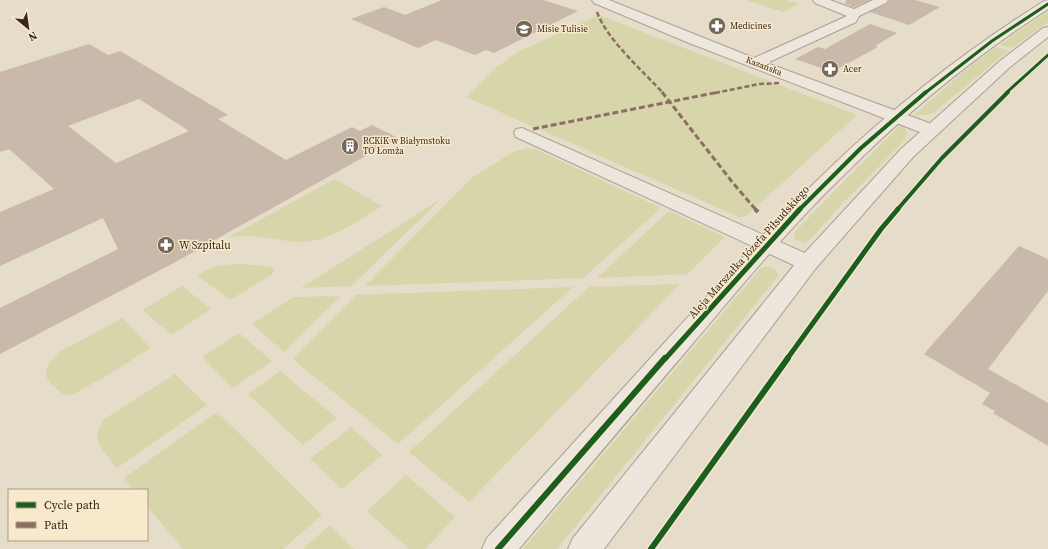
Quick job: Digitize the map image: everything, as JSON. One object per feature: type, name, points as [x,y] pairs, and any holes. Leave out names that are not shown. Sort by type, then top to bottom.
[{"type":"street","name":"Kazańska","points":[[598,0],[931,130]]},
{"type":"street","points":[[819,0],[854,14]]},
{"type":"street","points":[[754,62],[851,18],[854,14],[882,0]]},
{"type":"street","name":"Aleja Marszałka Józefa Piłsudskiego","points":[[498,549],[766,244],[837,171],[896,117],[946,75],[988,43],[1048,4]]},
{"type":"street","points":[[584,549],[808,263],[907,153],[999,69],[1048,31]]},
{"type":"street","points":[[522,133],[808,263]]},
{"type":"shaded area","points":[[747,0],[786,0],[799,4],[783,12]]},
{"type":"shaded area","points":[[1048,11],[1048,22],[1012,48],[1000,45]]},
{"type":"shaded area","points":[[599,15],[857,115],[745,217],[739,217],[466,97],[494,69],[518,52]]},
{"type":"shaded area","points":[[996,47],[1008,51],[933,113],[914,115],[973,64]]},
{"type":"shaded area","points":[[900,126],[903,126],[907,133],[905,140],[838,208],[810,240],[803,243],[794,238],[794,233]]},
{"type":"shaded area","points":[[527,148],[535,149],[661,208],[583,278],[365,286],[473,177],[513,152]]},
{"type":"shaded area","points":[[335,179],[382,206],[343,230],[332,235],[310,241],[299,242],[254,236],[229,237]]},
{"type":"shaded area","points":[[441,199],[351,286],[301,288]]},
{"type":"shaded area","points":[[669,211],[725,237],[688,274],[597,278]]},
{"type":"shaded area","points":[[240,264],[271,267],[274,270],[271,275],[230,300],[198,276],[218,266]]},
{"type":"shaded area","points":[[766,267],[774,269],[779,274],[778,276],[557,549],[523,549],[761,268]]},
{"type":"shaded area","points":[[680,284],[469,502],[409,452],[589,287]]},
{"type":"shaded area","points":[[182,286],[211,309],[171,335],[143,310]]},
{"type":"shaded area","points":[[573,287],[398,444],[295,361],[294,357],[356,295]]},
{"type":"shaded area","points":[[341,296],[284,352],[252,324],[294,297]]},
{"type":"shaded area","points":[[123,318],[150,348],[111,373],[69,395],[63,394],[51,384],[46,376],[46,370],[50,362],[59,352]]},
{"type":"shaded area","points":[[239,333],[272,361],[233,388],[202,357]]},
{"type":"shaded area","points":[[280,371],[337,418],[303,445],[248,394]]},
{"type":"shaded area","points":[[175,374],[207,405],[117,468],[103,451],[98,441],[99,428],[103,420]]},
{"type":"shaded area","points":[[217,412],[322,515],[283,549],[183,549],[148,507],[148,489],[133,489],[124,478]]},
{"type":"shaded area","points":[[351,427],[382,455],[342,489],[310,459]]},
{"type":"shaded area","points":[[406,475],[455,517],[425,549],[409,549],[367,511]]},
{"type":"shaded area","points":[[330,525],[354,549],[303,549]]},
{"type":"building","points":[[442,0],[543,0],[578,11],[494,53],[486,50],[475,55],[436,40],[418,48],[351,19],[384,7],[405,15]]},
{"type":"building","points":[[846,0],[870,0],[854,7],[845,4]]},
{"type":"building","points":[[889,0],[915,0],[940,7],[909,25],[870,12],[887,4]]},
{"type":"building","points":[[870,24],[897,33],[875,46],[878,47],[832,72],[795,59],[818,47],[825,49]]},
{"type":"building","points":[[89,44],[108,55],[120,51],[228,115],[218,119],[286,160],[352,127],[360,131],[372,125],[398,138],[170,265],[0,354],[0,308],[118,249],[103,218],[0,266],[0,212],[54,189],[9,149],[0,152],[0,72]],"holes":[[[139,99],[189,131],[116,163],[68,126]]]},
{"type":"building","points":[[1019,246],[1048,259],[1048,291],[988,369],[1048,403],[1048,446],[993,413],[995,411],[982,404],[990,393],[924,354]]},
{"type":"marked path","points":[[597,12],[600,20],[617,43],[671,101],[733,183],[758,212]]},
{"type":"marked path","points":[[533,129],[701,96],[733,88],[759,84],[780,83]]},
{"type":"cycle path","points":[[498,549],[741,272],[837,171],[886,125],[938,82],[992,41],[1048,4]]},
{"type":"cycle path","points":[[651,549],[881,229],[942,158],[996,102],[1048,55]]},
{"type":"place","name":"Medicines","points":[[717,26]]},
{"type":"place","name":"Misie Tulisie","points":[[524,29]]},
{"type":"place","name":"Acer","points":[[830,69]]},
{"type":"place","name":"RCKiK w Białymstoku TO Łomża","points":[[350,146]]},
{"type":"place","name":"W Szpitalu","points":[[166,245]]}]
